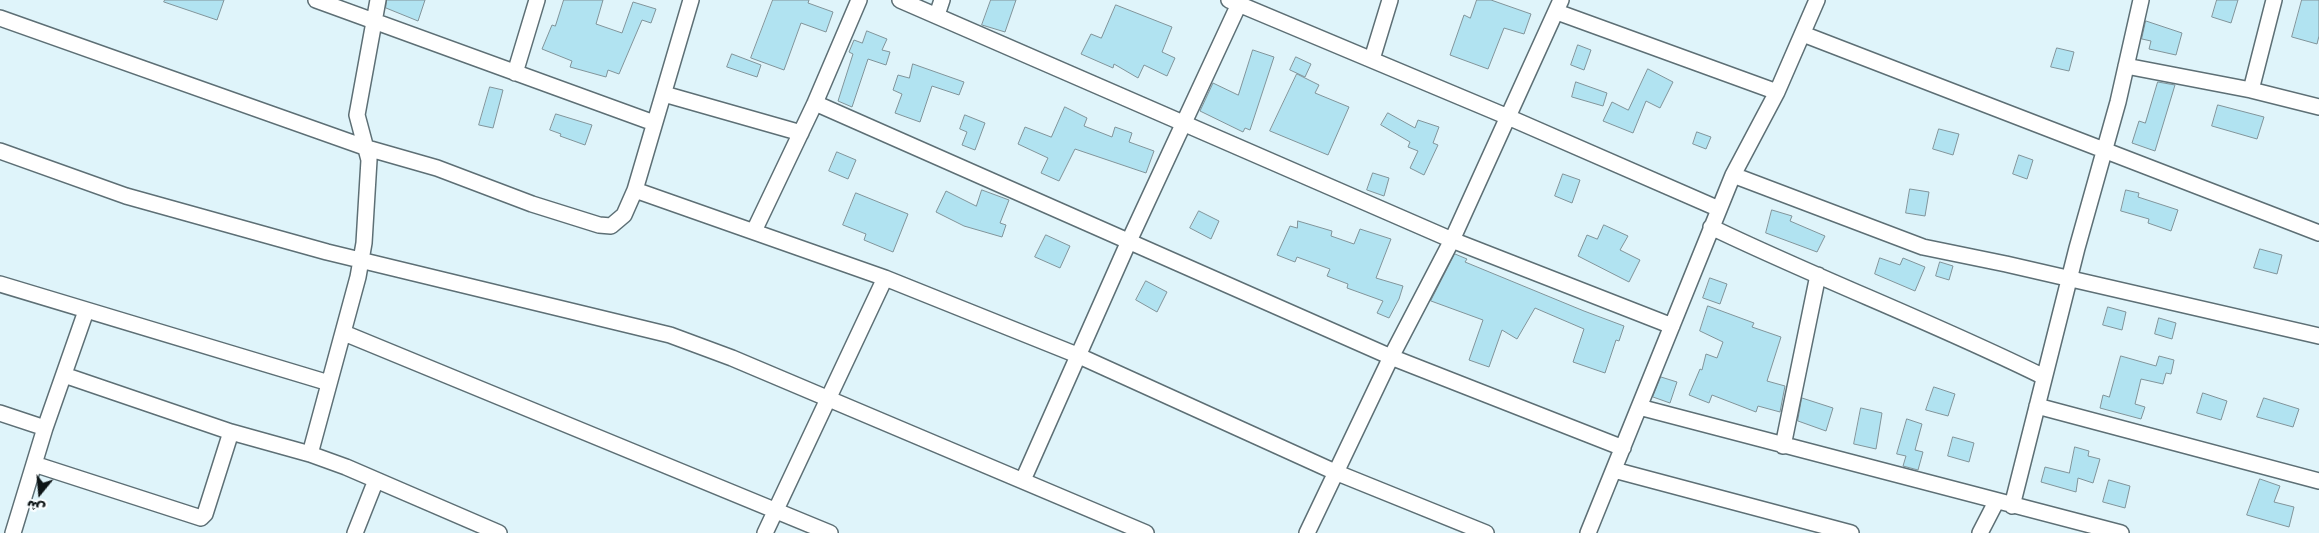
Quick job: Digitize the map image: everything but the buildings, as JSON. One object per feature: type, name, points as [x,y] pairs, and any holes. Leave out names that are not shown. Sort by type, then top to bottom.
[{"type":"street","points":[[316,0],[654,123]]},
{"type":"street","points":[[310,454],[344,333],[361,260],[369,171],[367,148],[357,115],[378,0]]},
{"type":"street","points":[[514,73],[537,0]]},
{"type":"street","points":[[0,18],[367,148],[437,168],[532,204],[600,225],[612,226],[624,215],[635,190],[691,0]]},
{"type":"street","points":[[754,231],[815,103],[859,0]]},
{"type":"street","points":[[900,0],[1183,121],[1452,240],[1672,326]]},
{"type":"street","points":[[937,15],[942,0]]},
{"type":"street","points":[[1372,59],[1390,0]]},
{"type":"street","points":[[1588,533],[1732,175],[1777,92],[1817,0]]},
{"type":"street","points":[[2012,506],[2069,280],[2126,66],[2141,0]]},
{"type":"street","points":[[2251,90],[2274,0]]},
{"type":"street","points":[[1023,480],[1234,2],[1508,116],[1719,209]]},
{"type":"street","points":[[1307,533],[1391,357],[1452,240],[1559,6],[1777,92]]},
{"type":"street","points":[[1803,34],[2104,152],[2319,233]]},
{"type":"street","points":[[2126,66],[2251,90],[2319,107]]},
{"type":"street","points":[[664,94],[801,133]]},
{"type":"street","points":[[815,103],[1391,357],[1623,448]]},
{"type":"street","points":[[0,151],[126,196],[361,260],[670,335],[830,399],[1146,533]]},
{"type":"street","points":[[1732,175],[1907,242],[2319,336]]},
{"type":"street","points":[[635,190],[885,278],[1077,355],[1335,472],[1486,533]]},
{"type":"street","points":[[1712,227],[1939,327],[2044,377]]},
{"type":"street","points":[[1783,446],[1818,275]]},
{"type":"street","points":[[765,533],[830,399],[885,278]]},
{"type":"street","points":[[0,284],[330,383]]},
{"type":"street","points":[[12,533],[45,428],[86,311]]},
{"type":"street","points":[[344,333],[776,509],[830,533]]},
{"type":"street","points":[[64,375],[231,432],[310,454],[500,533]]},
{"type":"street","points":[[2037,406],[2319,481]]},
{"type":"street","points":[[1639,407],[1996,502],[2121,533]]},
{"type":"street","points":[[0,413],[45,428]]},
{"type":"street","points":[[34,464],[201,518],[205,514],[231,432]]},
{"type":"street","points":[[1614,470],[1852,533]]},
{"type":"street","points":[[355,533],[376,480]]},
{"type":"street","points":[[1980,533],[1996,502]]}]
